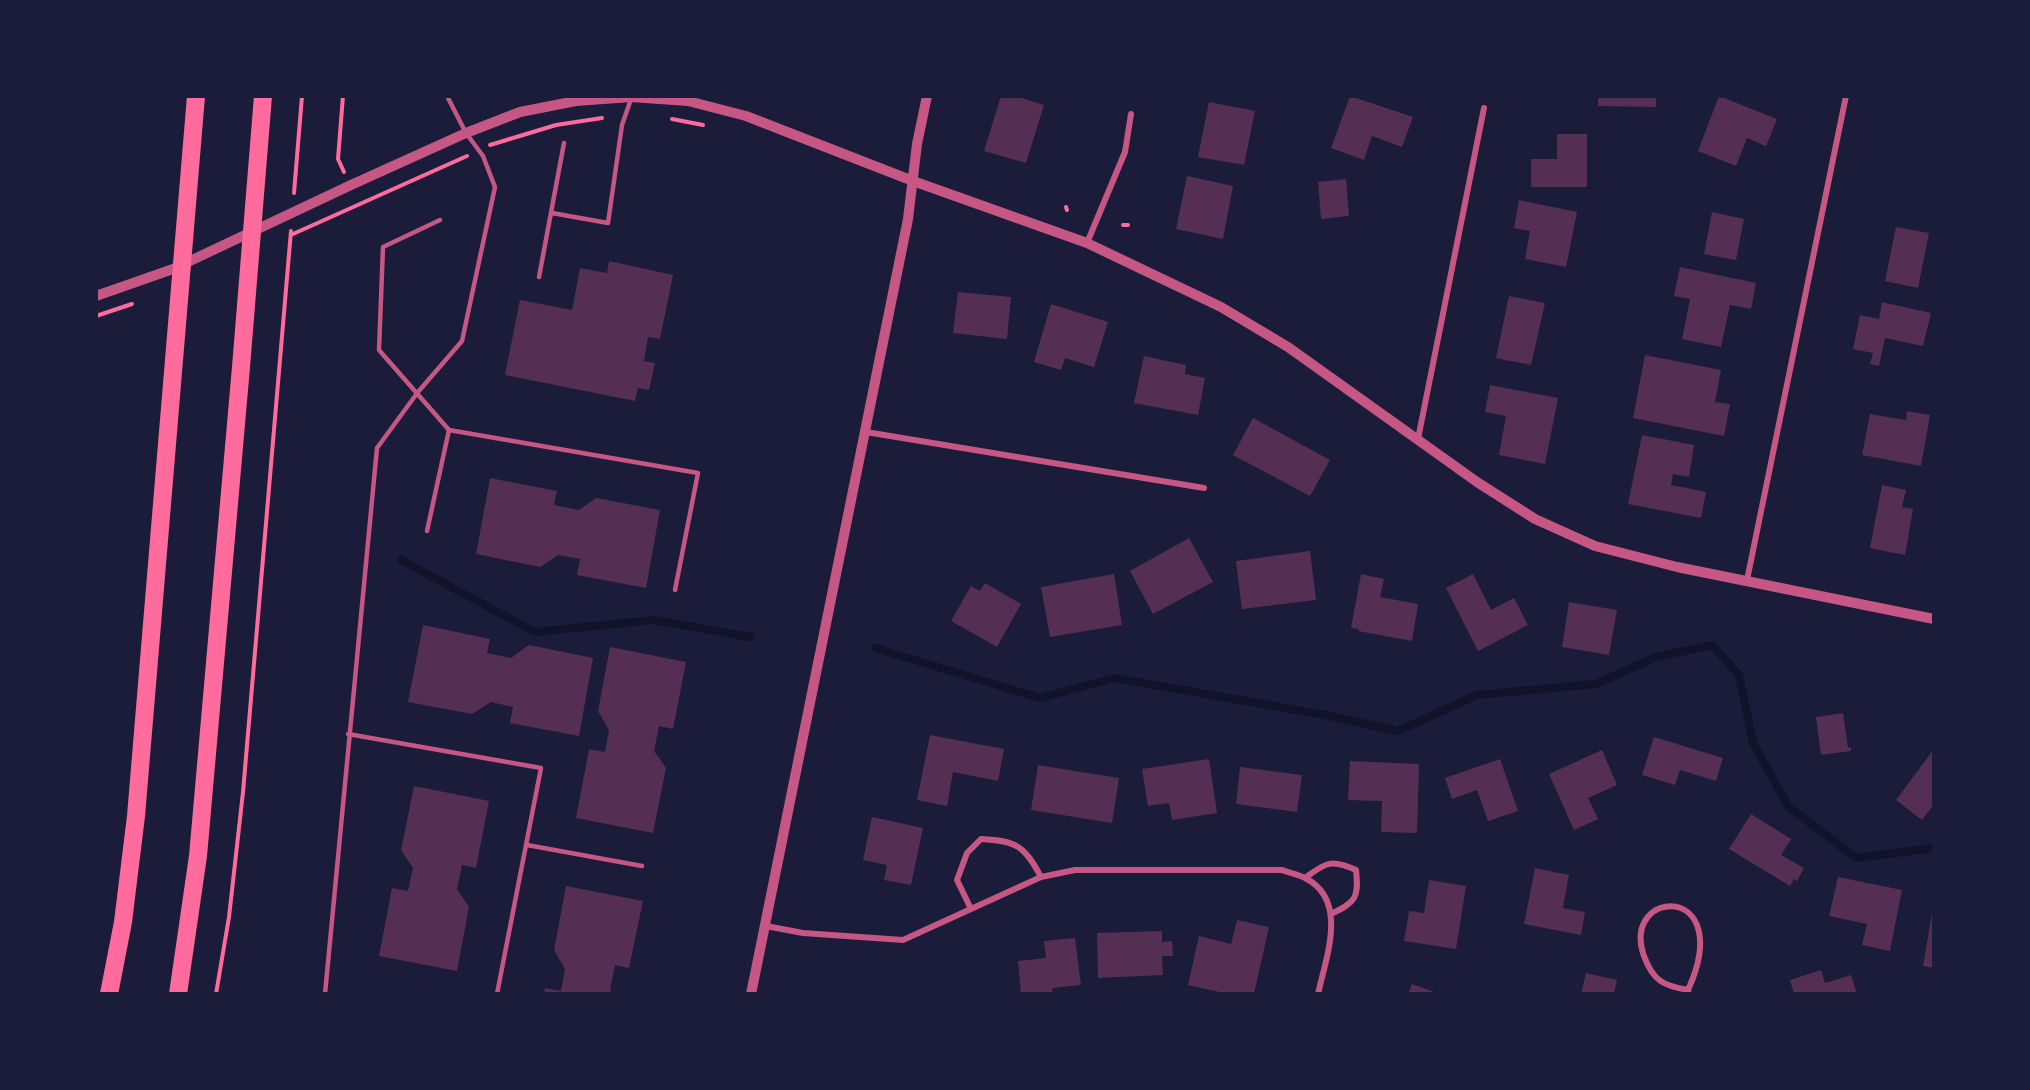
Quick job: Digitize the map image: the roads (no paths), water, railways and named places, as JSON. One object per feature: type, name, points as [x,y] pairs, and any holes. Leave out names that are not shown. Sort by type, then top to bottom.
[{"type":"highway","points":[[109,994],[123,922],[136,816],[196,96]]},
{"type":"highway","points":[[178,994],[198,856],[242,367],[263,96]]},
{"type":"street","points":[[96,296],[173,269],[351,185],[466,133],[520,112],[576,101],[632,96],[688,101],[746,116],[913,181],[1087,243],[1221,306],[1288,347],[1477,482],[1535,519],[1595,546],[1677,567],[1934,619]]},
{"type":"street","points":[[751,994],[908,219],[927,96]]},
{"type":"street","points":[[1747,580],[1846,96]]},
{"type":"street","points":[[1417,441],[1484,108]]},
{"type":"street","points":[[1087,243],[1125,152],[1131,114]]},
{"type":"street","points":[[866,432],[1204,488]]},
{"type":"street","points":[[971,909],[957,880],[967,853],[981,839],[1008,840],[1030,856],[1041,877]]},
{"type":"street","points":[[1305,878],[1322,865],[1339,862],[1356,870],[1358,889],[1350,905],[1331,914]]},
{"type":"street","points":[[766,926],[803,933],[903,940],[1041,877],[1075,870],[1282,870],[1305,878],[1323,892],[1331,914],[1331,939],[1318,994]]},
{"type":"street","points":[[1674,906],[1685,909],[1692,914],[1699,927],[1700,952],[1697,971],[1689,992],[1668,986],[1657,979],[1647,966],[1642,950],[1641,933],[1644,922],[1652,912],[1660,907],[1674,906]]},
{"type":"lane","points":[[327,994],[325,994],[348,734],[377,448],[418,392],[462,341],[495,187],[483,156],[466,133],[447,96]]},
{"type":"lane","points":[[552,213],[608,223],[625,116],[632,96]]},
{"type":"lane","points":[[539,277],[564,143]]},
{"type":"lane","points":[[440,219],[383,247],[380,350],[449,430],[698,473],[675,591]]},
{"type":"lane","points":[[427,531],[449,430]]},
{"type":"lane","points":[[348,734],[541,768],[497,994]]},
{"type":"lane","points":[[527,845],[642,866]]},
{"type":"waterway","points":[[401,560],[535,632],[654,620],[750,637]]},
{"type":"waterway","points":[[875,648],[1040,698],[1115,678],[1325,715],[1398,731],[1477,695],[1596,684],[1656,657],[1712,645],[1739,675],[1753,743],[1788,806],[1856,858],[1934,848]]}]
